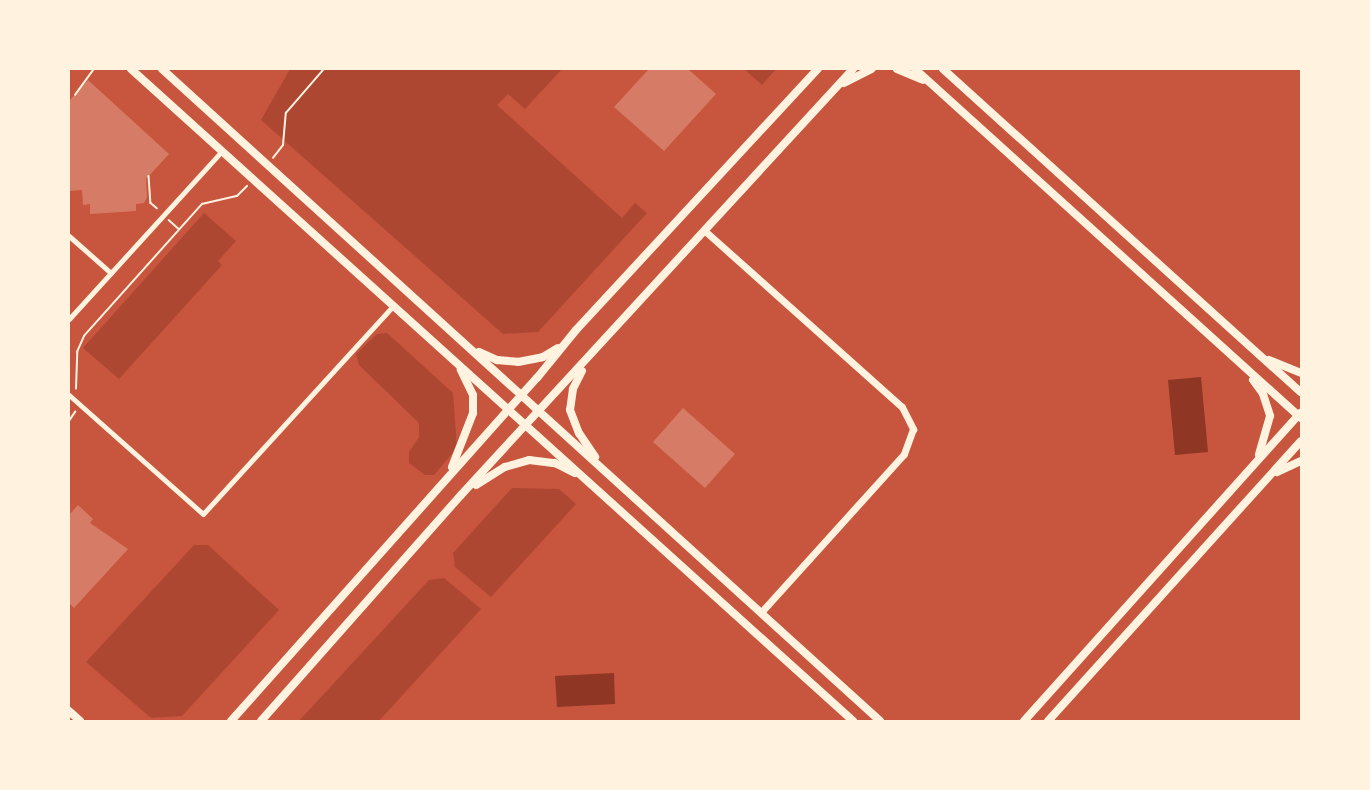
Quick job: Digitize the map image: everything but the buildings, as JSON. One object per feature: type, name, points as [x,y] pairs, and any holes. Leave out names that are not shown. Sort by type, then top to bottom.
[{"type":"main road","points":[[131,69],[853,721]]},
{"type":"main road","points":[[162,69],[880,721]]},
{"type":"main road","points":[[261,721],[461,495],[853,69]]},
{"type":"main road","points":[[833,91],[872,69]]},
{"type":"main road","points":[[897,69],[933,85]]},
{"type":"main road","points":[[915,69],[1300,415],[1024,721]]},
{"type":"main road","points":[[945,70],[1301,393]]},
{"type":"main road","points":[[467,345],[497,360],[529,361],[557,350],[815,71]]},
{"type":"main road","points":[[231,721],[522,395],[576,330]]},
{"type":"main road","points":[[596,350],[575,383],[570,410],[579,433],[611,477]]},
{"type":"main road","points":[[1255,352],[1301,373]]},
{"type":"main road","points":[[447,477],[466,440],[474,405],[470,385],[456,361]]},
{"type":"main road","points":[[1239,362],[1263,394],[1269,412],[1267,436],[1254,464]]},
{"type":"main road","points":[[1048,721],[1301,441]]},
{"type":"main road","points":[[461,495],[505,467],[529,460],[567,468],[600,492]]},
{"type":"main road","points":[[1264,482],[1301,460]]},
{"type":"main road","points":[[69,711],[80,721]]},
{"type":"street","points":[[69,319],[222,151]]},
{"type":"street","points":[[705,231],[902,407],[913,429],[904,454],[761,612]]},
{"type":"street","points":[[69,236],[111,273]]},
{"type":"street","points":[[69,395],[203,514],[394,305]]},
{"type":"path","points":[[75,94],[94,69]]},
{"type":"path","points":[[267,164],[283,146],[286,113],[324,69]]},
{"type":"path","points":[[149,176],[151,203],[158,210]]},
{"type":"path","points":[[76,394],[80,341],[205,202],[237,196],[254,179]]},
{"type":"path","points":[[165,216],[180,229]]},
{"type":"path","points":[[69,421],[75,406]]},
{"type":"shaded area","points":[[290,69],[562,69],[525,109],[508,94],[497,105],[622,218],[635,203],[647,213],[538,332],[503,334],[261,120]]},
{"type":"shaded area","points":[[744,69],[776,69],[762,85]]},
{"type":"shaded area","points":[[204,213],[236,241],[218,261],[222,265],[119,379],[83,348]]},
{"type":"shaded area","points":[[387,333],[453,393],[457,448],[434,475],[425,475],[409,463],[409,452],[419,437],[419,423],[359,365],[356,354],[377,334]]},
{"type":"shaded area","points":[[1201,377],[1208,452],[1175,455],[1168,380]]},
{"type":"shaded area","points":[[512,488],[559,489],[576,504],[491,597],[455,567],[453,553]]},
{"type":"shaded area","points":[[194,545],[208,545],[279,610],[182,716],[151,718],[86,662]]},
{"type":"shaded area","points":[[444,578],[481,609],[379,721],[299,721],[429,580]]},
{"type":"shaded area","points":[[614,673],[615,704],[557,707],[555,676]]}]
